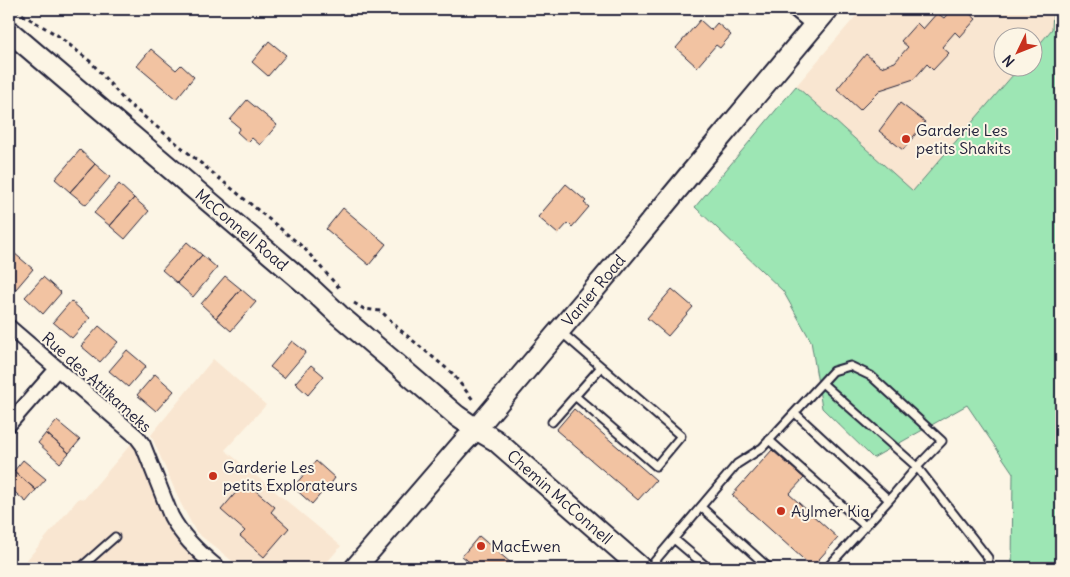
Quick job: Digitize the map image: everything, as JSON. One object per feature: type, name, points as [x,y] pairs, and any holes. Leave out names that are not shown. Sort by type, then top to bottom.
[{"type":"street","points":[[795,9],[814,25]]},
{"type":"street","name":"Vanier Road","points":[[355,568],[609,272],[828,9]]},
{"type":"street","name":"McConnell Road","points":[[9,31],[307,285],[456,416],[476,429]]},
{"type":"street","name":"Rue des Attikameks","points":[[9,327],[137,437],[143,444],[176,525],[193,546],[218,568]]},
{"type":"street","points":[[9,424],[57,369]]},
{"type":"street","name":"Chemin McConnell","points":[[476,429],[495,440],[642,568]]},
{"type":"lane","points":[[559,331],[682,436],[656,466],[575,396]]},
{"type":"lane","points":[[649,568],[737,464],[762,448],[833,371],[850,366],[871,376],[942,441],[827,568]]},
{"type":"lane","points":[[552,422],[601,367]]},
{"type":"lane","points":[[822,383],[917,467],[988,558],[988,568]]},
{"type":"lane","points":[[795,413],[889,500]]},
{"type":"lane","points":[[769,440],[865,526]]},
{"type":"lane","points":[[701,507],[769,568]]},
{"type":"lane","points":[[80,568],[115,536]]},
{"type":"lane","points":[[674,539],[708,568]]},
{"type":"path","points":[[16,9],[56,35],[91,62],[124,100],[304,248],[343,292]]},
{"type":"path","points":[[350,300],[364,309],[381,312],[399,330],[452,372],[474,401]]},
{"type":"shaded area","name":"Garderie Les petits Shakits","points":[[862,9],[1053,9],[1052,29],[1042,41],[1042,28],[992,28],[992,78],[1010,78],[913,192],[796,86]]},
{"type":"shaded area","name":"Garderie Les petits Explorateurs","points":[[213,359],[266,405],[225,450],[341,546],[322,568],[241,568],[196,532],[180,502],[151,435]]},
{"type":"shaded area","points":[[137,437],[171,516],[218,568],[20,568],[79,498],[84,499]]},
{"type":"green space","points":[[1053,9],[1061,9],[1061,568],[1012,568],[1013,473],[967,405],[873,458],[822,408],[811,341],[783,291],[695,207],[796,86],[913,191],[1010,78],[1042,78],[1042,41],[1052,29]]},
{"type":"building","points":[[952,9],[964,9],[976,19],[960,37],[955,32],[942,47],[949,53],[933,70],[927,64],[914,79],[880,90],[860,110],[837,89],[866,54],[881,67],[895,62],[908,47],[901,41],[917,23],[923,29],[937,13],[944,18]]},
{"type":"building","points":[[700,20],[711,30],[717,23],[731,35],[720,48],[716,45],[697,67],[676,48]]},
{"type":"building","points":[[269,41],[286,55],[268,76],[252,62]]},
{"type":"building","points":[[151,49],[176,70],[181,65],[194,77],[176,99],[137,66]]},
{"type":"building","points":[[247,100],[277,125],[260,145],[252,138],[248,142],[237,132],[240,128],[230,120]]},
{"type":"building","points":[[900,103],[925,122],[903,150],[879,131]]},
{"type":"building","points":[[80,150],[95,164],[70,192],[55,179]]},
{"type":"building","points":[[95,164],[110,177],[86,205],[70,192]]},
{"type":"building","points":[[119,184],[134,198],[110,226],[94,213]]},
{"type":"building","points":[[566,184],[586,201],[584,203],[589,207],[572,227],[568,223],[558,234],[538,217]]},
{"type":"building","points":[[134,198],[149,211],[125,239],[110,226]]},
{"type":"building","points":[[343,208],[386,244],[369,265],[326,229]]},
{"type":"building","points":[[187,242],[202,255],[177,283],[162,270]]},
{"type":"building","points":[[14,253],[33,269],[16,289],[9,284],[9,259]]},
{"type":"building","points":[[202,255],[217,268],[193,297],[177,283]]},
{"type":"building","points":[[225,276],[241,289],[216,318],[201,304]]},
{"type":"building","points":[[43,277],[61,293],[43,314],[25,297]]},
{"type":"building","points":[[241,289],[256,302],[231,331],[216,318]]},
{"type":"building","points":[[672,289],[693,307],[668,336],[647,318]]},
{"type":"building","points":[[71,301],[90,318],[72,338],[53,322]]},
{"type":"building","points":[[99,326],[118,342],[100,362],[81,346]]},
{"type":"building","points":[[292,341],[306,352],[284,378],[270,367]]},
{"type":"building","points":[[127,350],[146,366],[128,387],[109,371]]},
{"type":"building","points":[[311,365],[324,376],[308,395],[295,383]]},
{"type":"building","points":[[155,374],[174,391],[156,411],[137,395]]},
{"type":"building","points":[[574,409],[656,480],[638,500],[556,430]]},
{"type":"building","points":[[57,421],[80,440],[69,453],[46,433]]},
{"type":"building","points":[[46,433],[69,453],[60,463],[38,443]]},
{"type":"building","points":[[772,450],[804,478],[789,494],[838,538],[812,567],[732,495]]},
{"type":"building","points":[[23,460],[46,479],[36,490],[14,471]]},
{"type":"building","points":[[316,461],[335,478],[312,504],[293,487]]},
{"type":"building","points":[[14,471],[36,490],[26,502],[9,487],[9,476]]},
{"type":"building","points":[[250,486],[275,507],[271,512],[289,528],[264,557],[240,536],[245,531],[221,510],[239,489],[244,493]]},
{"type":"building","name":"MacEwen","points":[[479,536],[511,563],[507,568],[477,568],[462,556]]},
{"type":"building","points":[[511,563],[516,568],[507,568]]},
{"type":"place","name":"Garderie Les petits Shakits","points":[[906,139]]},
{"type":"place","name":"Garderie Les petits Explorateurs","points":[[213,476]]},
{"type":"place","name":"Aylmer Kia","points":[[781,511]]},
{"type":"place","name":"MacEwen","points":[[481,546]]}]
